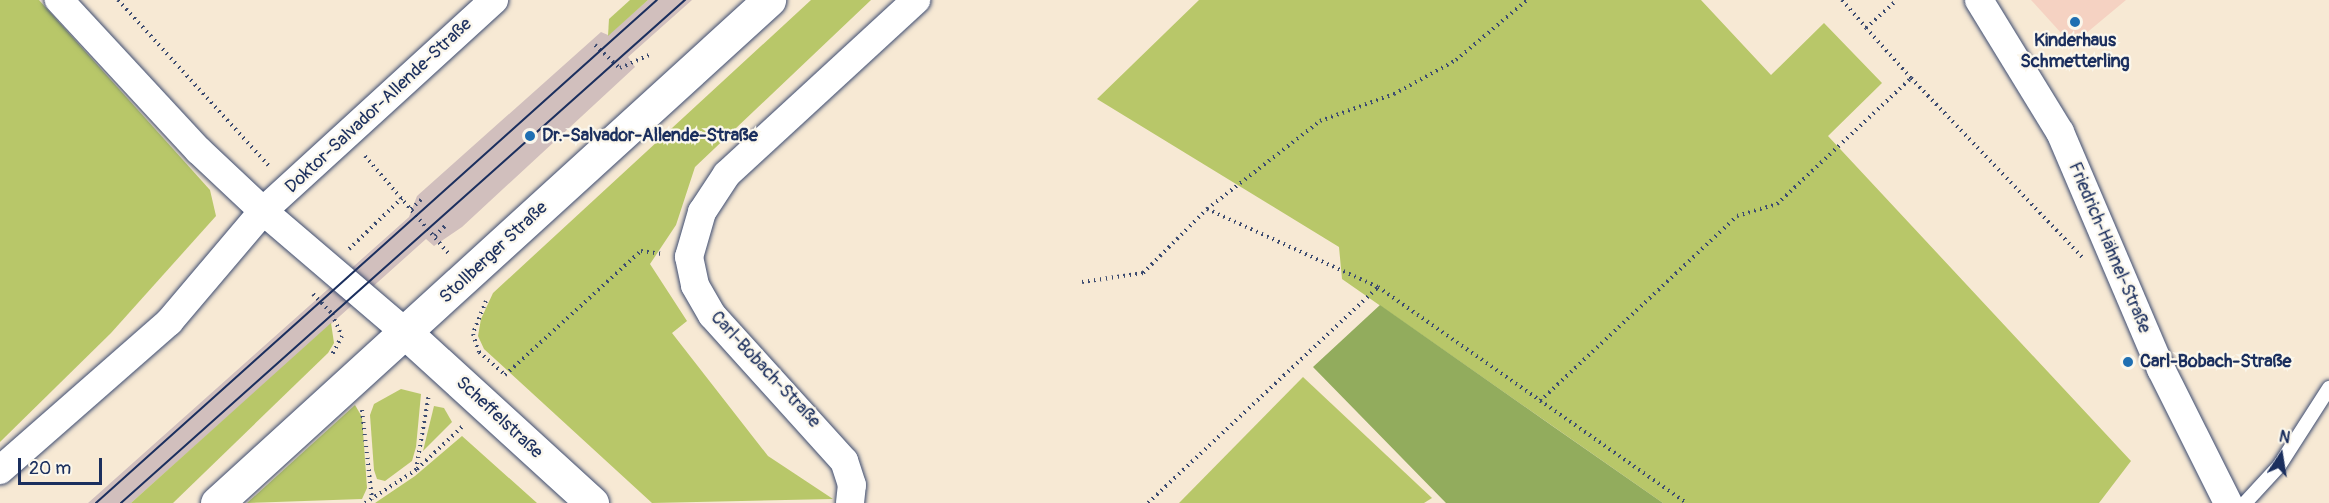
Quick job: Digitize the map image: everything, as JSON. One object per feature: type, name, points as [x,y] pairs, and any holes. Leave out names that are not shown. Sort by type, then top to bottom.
[{"type":"main road","name":"Stollberger Straße","points":[[217,503],[468,277],[769,0]]},
{"type":"main road","name":"Scheffelstraße","points":[[406,333],[592,503]]},
{"type":"street","points":[[59,0],[198,150],[263,212],[406,333]]},
{"type":"street","name":"Doktor-Salvador-Allende-Straße","points":[[0,470],[170,322],[263,212],[494,0]]},
{"type":"street","points":[[689,257],[702,213],[727,174],[916,0]]},
{"type":"street","name":"Friedrich-Hähnel-Straße","points":[[1979,0],[2060,132],[2119,274],[2228,503]]},
{"type":"street","name":"Carl-Bobach-Straße","points":[[689,257],[712,315],[844,461],[852,485],[850,503]]},
{"type":"lane","points":[[2245,503],[2279,466],[2329,388]]},
{"type":"path","points":[[118,0],[289,188]]},
{"type":"path","points":[[1082,282],[1143,273],[1207,209],[1320,121],[1394,94],[1456,60],[1527,0]]},
{"type":"path","points":[[1842,0],[2074,254],[2119,274]]},
{"type":"path","points":[[1866,28],[1897,0]]},
{"type":"path","points":[[595,45],[620,68],[651,54]]},
{"type":"path","points":[[1540,401],[1737,216],[1778,204],[1911,78]]},
{"type":"path","points":[[346,136],[435,236],[486,302],[476,317],[476,343],[505,375],[641,251],[689,257]]},
{"type":"path","points":[[411,209],[423,198]]},
{"type":"path","points":[[1207,209],[1378,287],[1686,503]]},
{"type":"path","points":[[435,236],[447,224]]},
{"type":"path","points":[[1148,503],[1378,287]]},
{"type":"path","points":[[416,470],[430,391],[449,372]]},
{"type":"path","points":[[358,376],[372,499]]},
{"type":"path","points":[[366,503],[416,470],[485,405]]},
{"type":"shaded area","points":[[648,0],[692,0],[628,57],[635,67],[462,227],[434,246],[426,239],[131,503],[88,503],[409,217],[417,196],[601,32],[608,35]]},
{"type":"shaded area","name":"Kinderhaus Schmetterling","points":[[2031,0],[2126,0],[2072,45]]},
{"type":"green space","points":[[0,0],[39,0],[210,190],[216,216],[111,333],[0,442]]},
{"type":"green space","points":[[630,0],[648,0],[608,36],[609,19]]},
{"type":"green space","points":[[811,0],[871,0],[695,167],[676,225],[650,264],[687,321],[672,333],[768,456],[833,499],[652,503],[484,349],[478,336],[481,319],[493,293]]},
{"type":"green space","points":[[1199,0],[1701,0],[1771,75],[1824,23],[1882,83],[1828,136],[2131,461],[2099,503],[1663,503],[1342,279],[1339,247],[1097,99]]},
{"type":"green space","points":[[1380,305],[1663,503],[1446,503],[1313,367]]},
{"type":"green space","points":[[331,323],[334,343],[328,353],[173,503],[131,503]]},
{"type":"green space","points":[[1303,377],[1432,498],[1424,503],[1179,503]]},
{"type":"green space","points":[[401,389],[421,394],[416,447],[412,461],[385,481],[377,479],[374,470],[370,415],[374,404]]},
{"type":"green space","points":[[355,405],[362,417],[367,488],[362,499],[247,503]]},
{"type":"green space","points":[[434,406],[444,408],[452,422],[423,451]]},
{"type":"green space","points":[[462,436],[537,503],[375,503],[415,476]]},
{"type":"tram line","points":[[96,503],[657,0]]},
{"type":"tram line","points":[[121,503],[685,0]]},
{"type":"place","name":"Kinderhaus Schmetterling","points":[[2075,22]]},
{"type":"place","name":"Dr.-Salvador-Allende-Straße","points":[[530,136]]},
{"type":"place","name":"Carl-Bobach-Straße","points":[[2128,362]]}]
